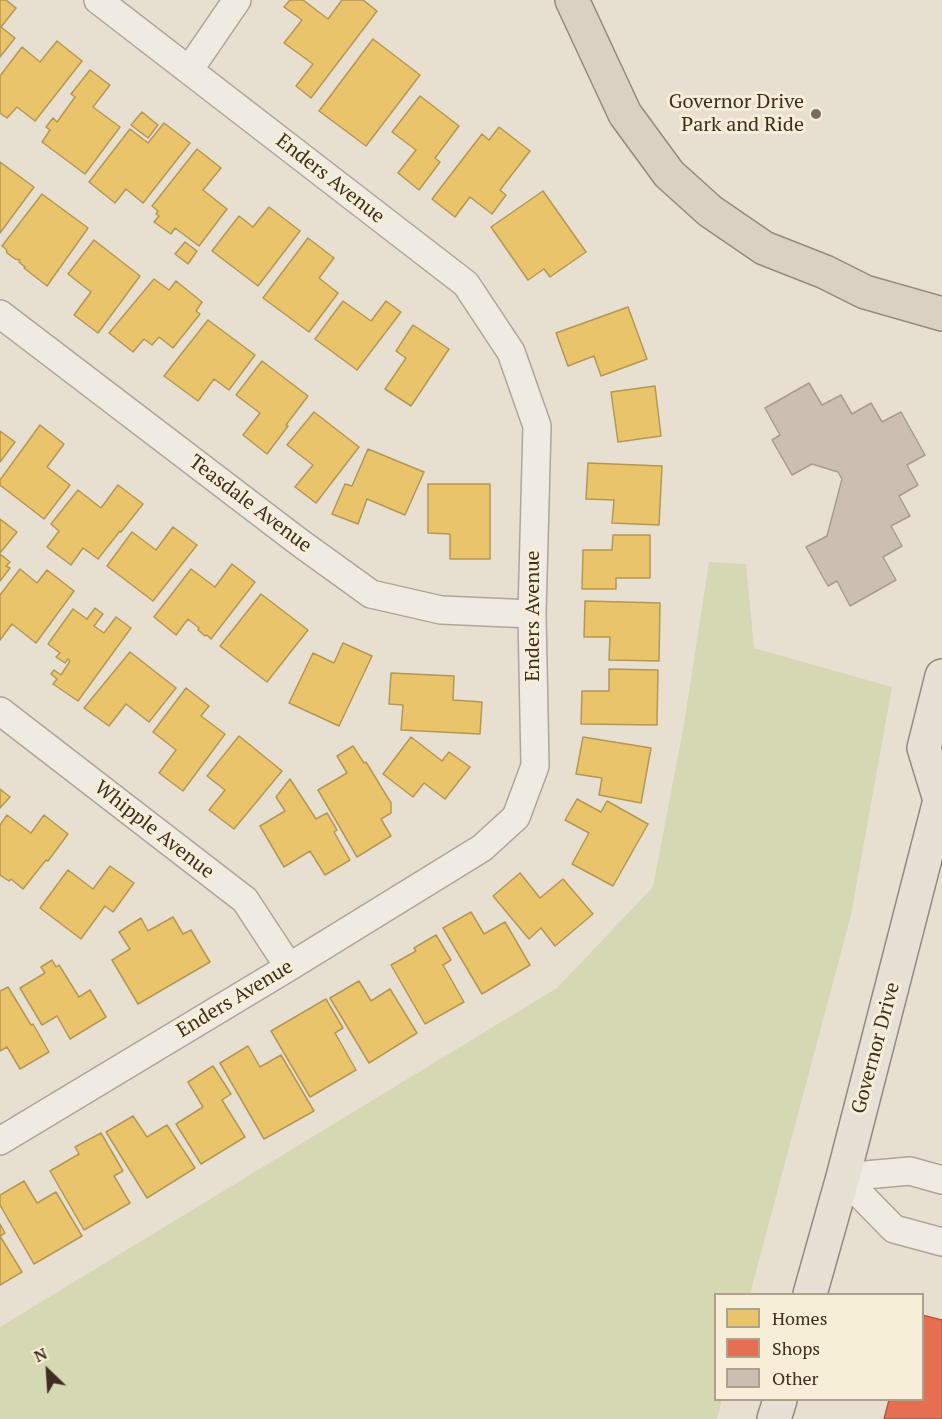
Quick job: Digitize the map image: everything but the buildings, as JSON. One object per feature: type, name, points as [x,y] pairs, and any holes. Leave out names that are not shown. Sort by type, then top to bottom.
[{"type":"highway","points":[[572,0],[625,114],[669,174],[710,211],[764,248],[825,272],[865,292],[942,314]]},
{"type":"highway","points":[[825,272],[942,296]]},
{"type":"main road","name":"Governor Drive","points":[[810,1293],[843,1177],[941,799],[924,748],[942,676]]},
{"type":"main road","points":[[774,1419],[780,1401]]},
{"type":"street","name":"Enders Avenue","points":[[0,1141],[289,968],[482,848],[516,817],[535,766],[532,614],[537,426],[512,352],[466,284],[98,0]]},
{"type":"street","points":[[189,70],[237,0]]},
{"type":"street","name":"Teasdale Avenue","points":[[0,314],[299,542],[371,594],[441,610],[532,614]]},
{"type":"street","name":"Whipple Avenue","points":[[0,711],[245,900],[289,968]]},
{"type":"street","points":[[843,1177],[910,1172],[942,1180]]},
{"type":"street","points":[[843,1177],[894,1229],[942,1242]]},
{"type":"green space","points":[[709,562],[746,564],[754,648],[892,687],[851,915],[750,1293],[714,1293],[714,1401],[722,1401],[717,1419],[0,1419],[0,1327],[557,988],[653,887],[684,724]]},
{"type":"place","name":"Governor Drive Park and Ride","points":[[816,114]]}]
